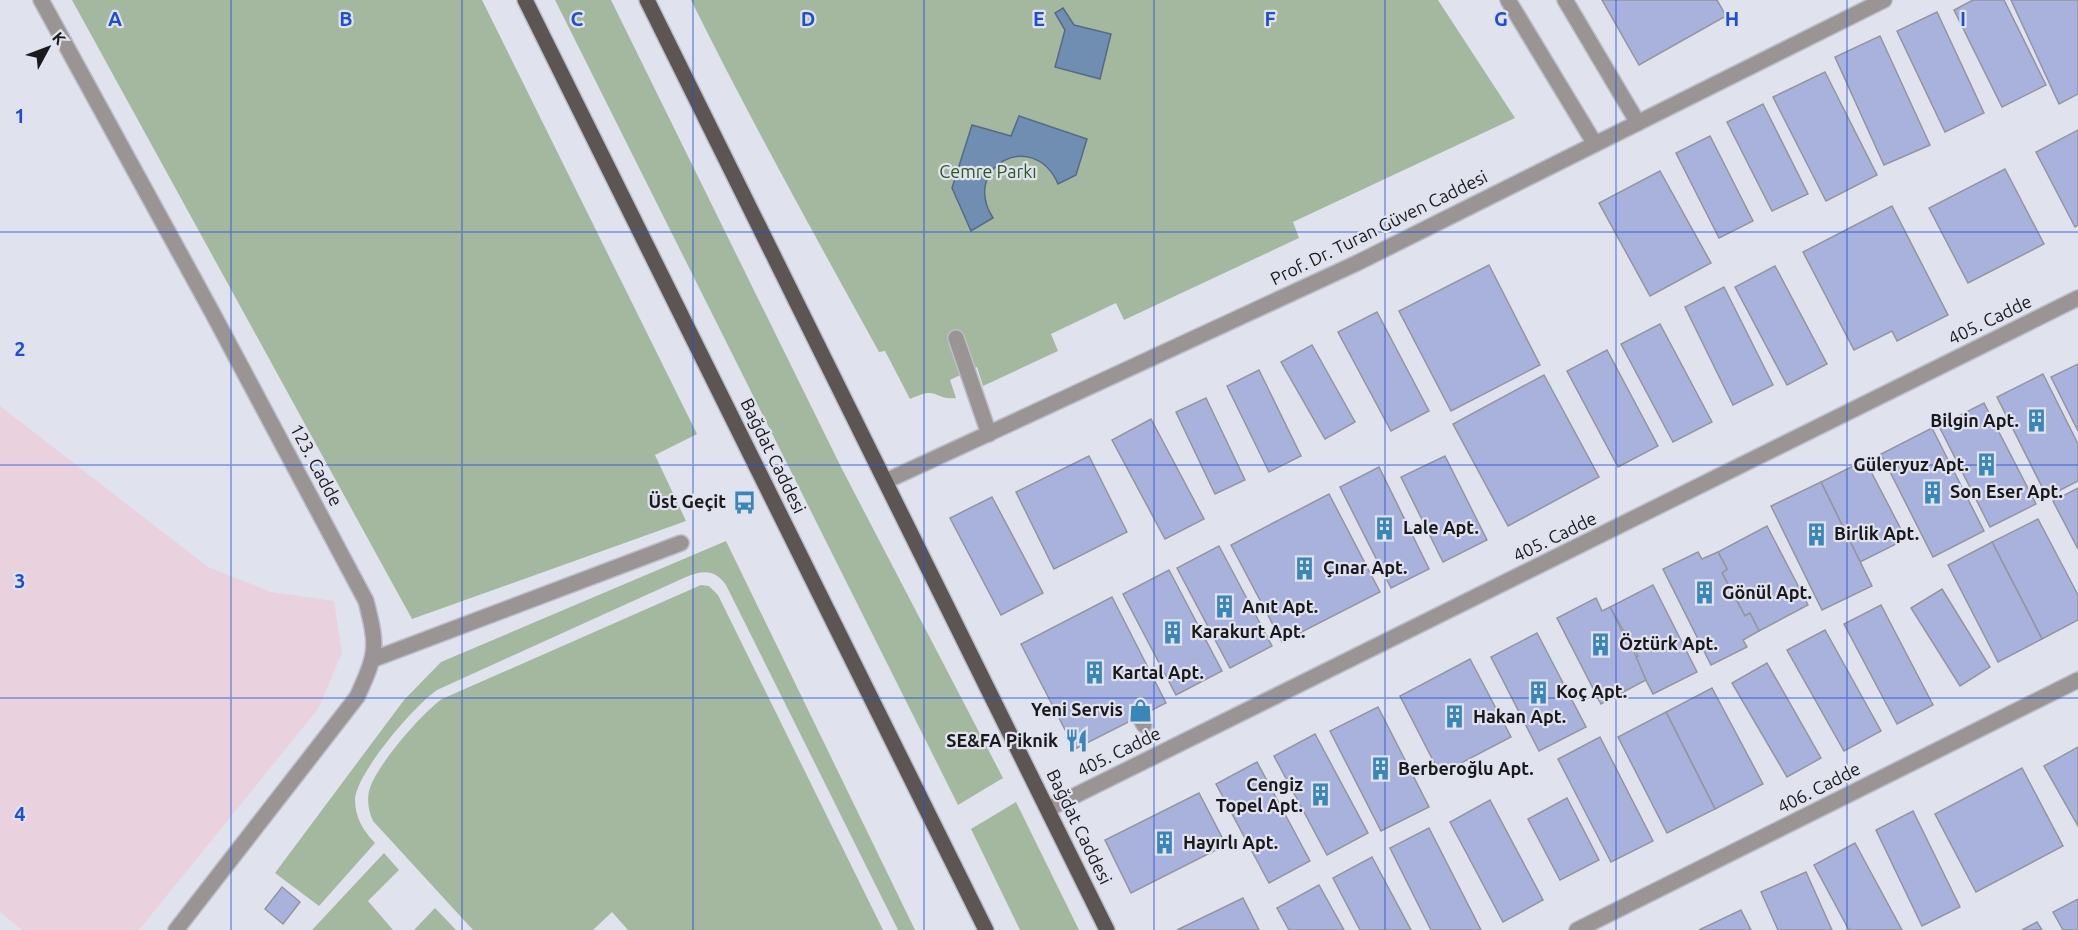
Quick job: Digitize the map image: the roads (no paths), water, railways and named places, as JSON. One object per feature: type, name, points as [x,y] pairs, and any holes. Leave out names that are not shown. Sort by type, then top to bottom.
[{"type":"main road","name":"Bağdat Caddesi","points":[[525,0],[986,930]]},
{"type":"main road","name":"Bağdat Caddesi","points":[[647,0],[1107,930]]},
{"type":"street","name":"123. Cadde","points":[[41,0],[212,312],[366,601],[374,632],[374,659],[357,697],[176,930]]},
{"type":"street","points":[[1508,0],[1595,144]]},
{"type":"street","points":[[1565,0],[1638,123]]},
{"type":"street","name":"Prof. Dr. Turan Güven Caddesi","points":[[886,482],[1357,262],[1884,0]]},
{"type":"street","name":"405. Cadde","points":[[1048,809],[2078,298]]},
{"type":"street","points":[[956,338],[989,434]]},
{"type":"street","points":[[374,659],[681,543]]},
{"type":"street","name":"406. Cadde","points":[[1577,930],[2078,680]]},
{"type":"water","points":[[1063,8],[1074,25],[1111,34],[1100,79],[1055,67],[1065,30],[1055,13]]},
{"type":"water","points":[[1019,116],[1087,139],[1076,175],[1058,184],[1047,167],[1033,158],[1018,156],[1004,161],[993,170],[986,183],[985,199],[993,218],[971,231],[952,188],[972,125],[1011,136]]},
{"type":"place","name":"Bilgin Apt.","points":[[2037,421]]},
{"type":"place","name":"Güleryuz Apt.","points":[[1987,465]]},
{"type":"place","name":"Son Eser Apt.","points":[[1932,492]]},
{"type":"place","name":"Üst Geçit","points":[[744,502]]},
{"type":"place","name":"Lale Apt.","points":[[1385,528]]},
{"type":"place","name":"Birlik Apt.","points":[[1816,534]]},
{"type":"place","name":"Çınar Apt.","points":[[1305,568]]},
{"type":"place","name":"Gönül Apt.","points":[[1704,593]]},
{"type":"place","name":"Anıt Apt.","points":[[1224,607]]},
{"type":"place","name":"Karakurt Apt.","points":[[1173,632]]},
{"type":"place","name":"Öztürk Apt.","points":[[1601,644]]},
{"type":"place","name":"Kartal Apt.","points":[[1094,673]]},
{"type":"place","name":"Koç Apt.","points":[[1538,692]]},
{"type":"place","name":"Yeni Servis","points":[[1141,710]]},
{"type":"place","name":"Hakan Apt.","points":[[1455,717]]},
{"type":"place","name":"SE&FA Piknik","points":[[1076,741]]},
{"type":"place","name":"Berberoğlu Apt.","points":[[1380,769]]},
{"type":"place","name":"Cengiz Topel Apt.","points":[[1321,795]]},
{"type":"place","name":"Hayırlı Apt.","points":[[1165,843]]},
{"type":"park label","name":"Cemre Parkı","points":[[988,172]]}]
